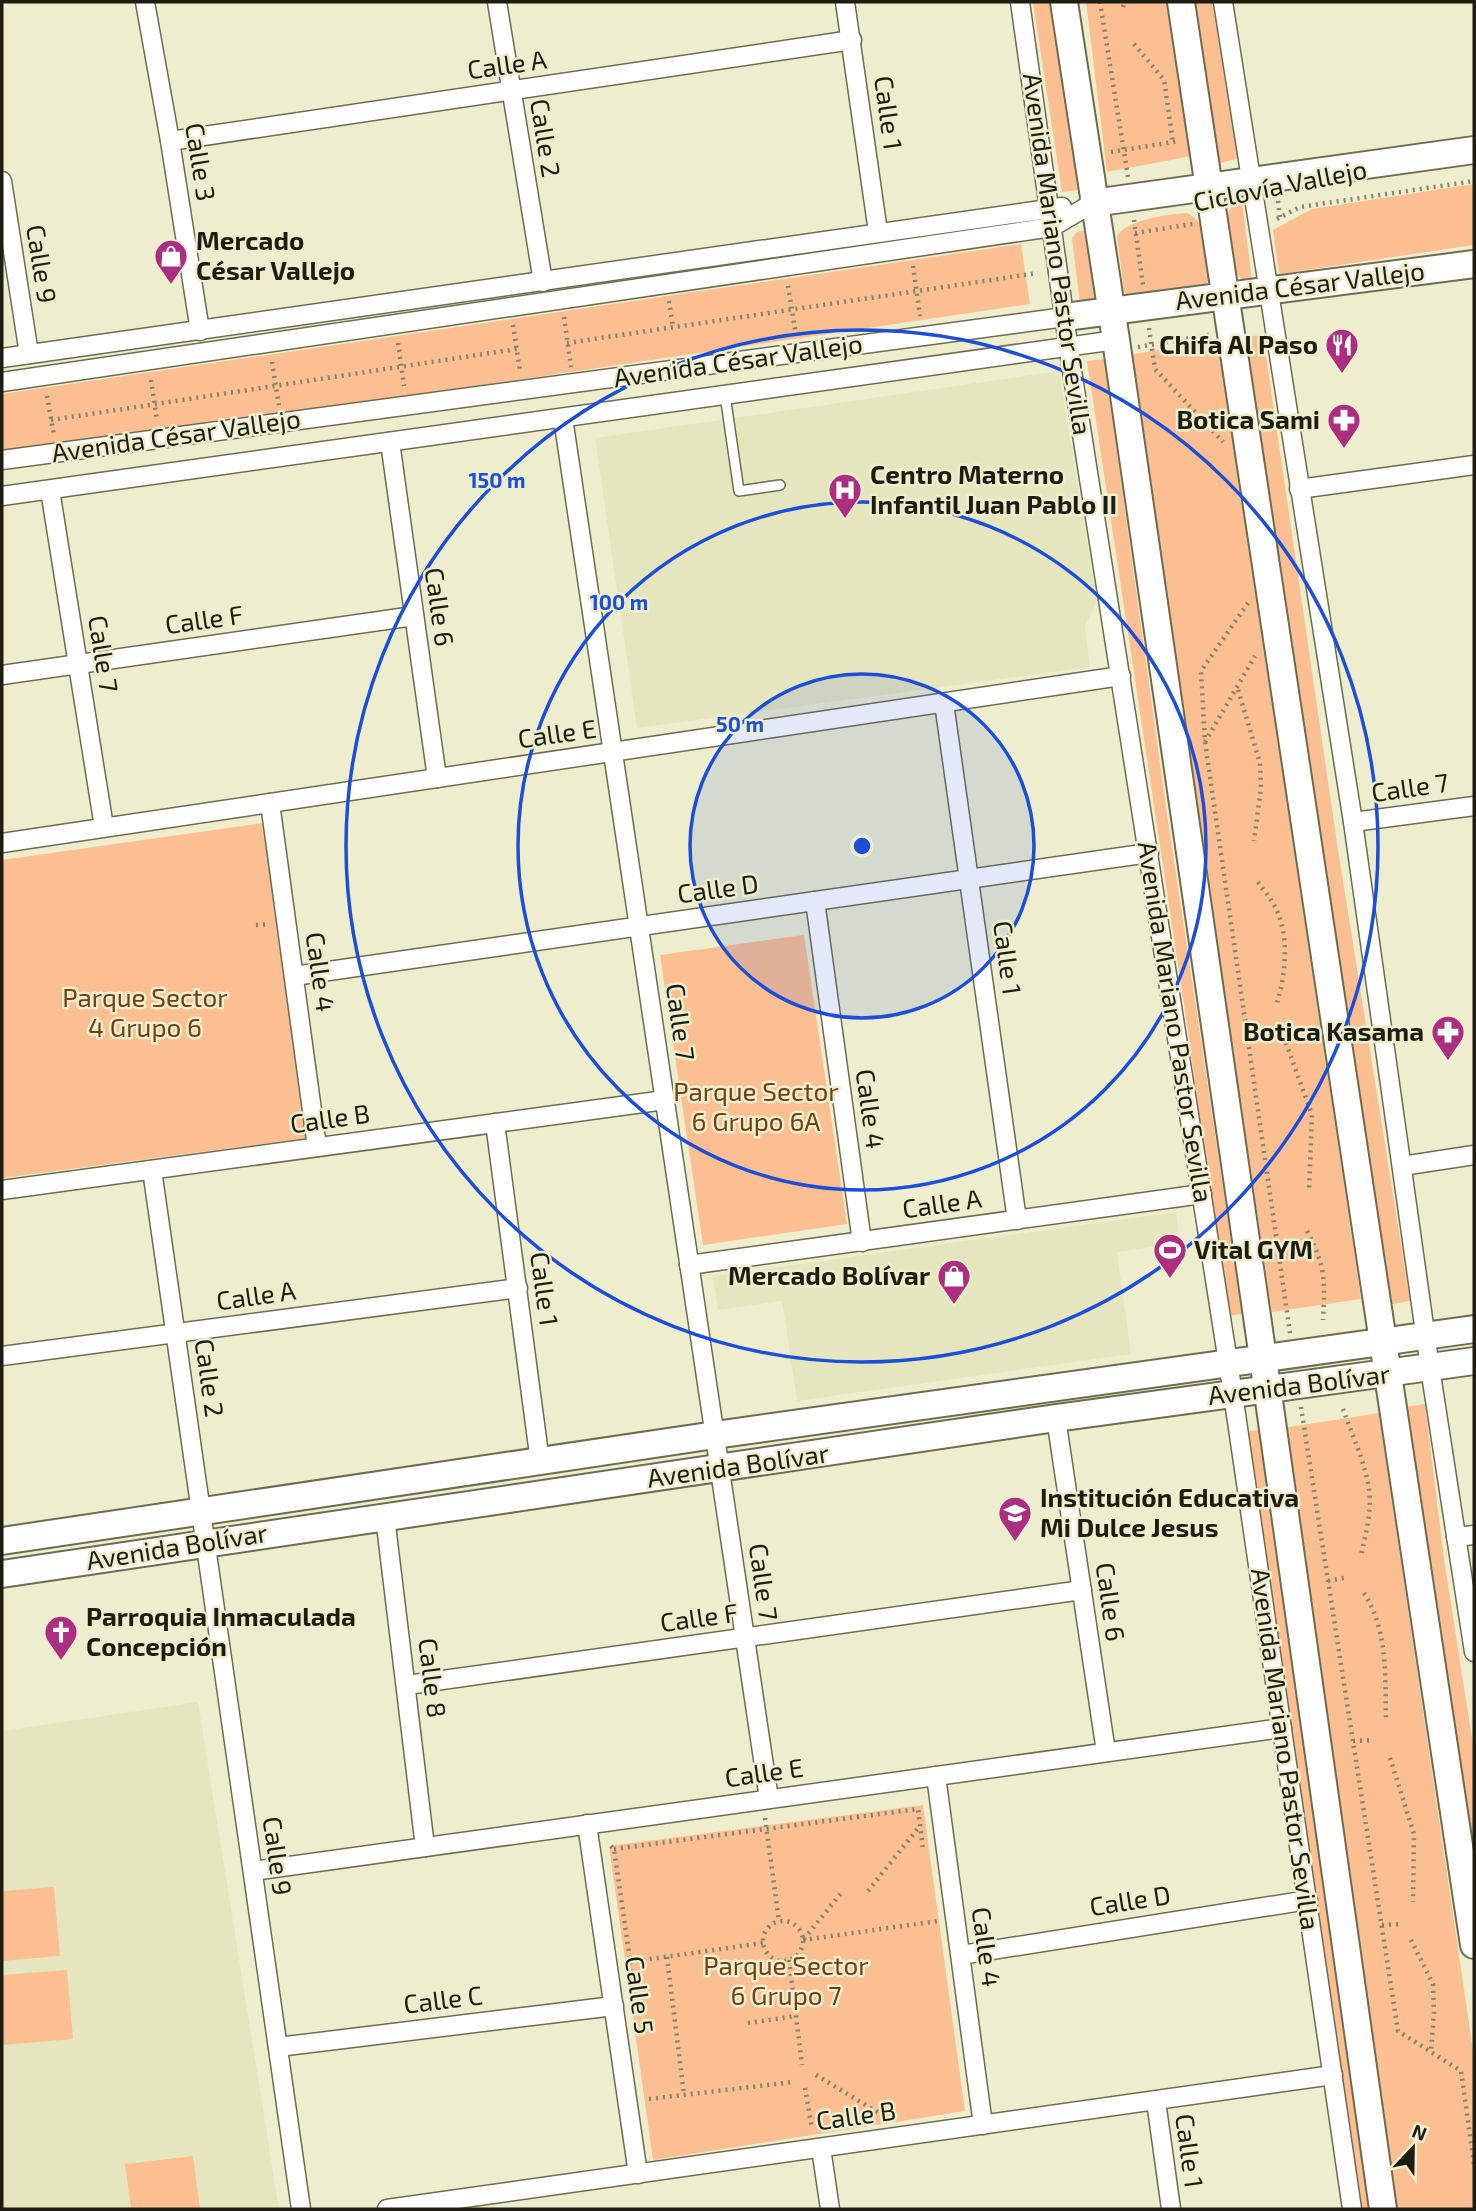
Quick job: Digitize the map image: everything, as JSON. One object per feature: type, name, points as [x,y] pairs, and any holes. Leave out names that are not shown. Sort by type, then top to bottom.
[{"type":"main road","name":"Avenida Mariano Pastor Sevilla","points":[[1064,2],[1117,345],[1264,1358],[1383,2209]]},
{"type":"main road","points":[[1181,2],[1474,1945]]},
{"type":"main road","points":[[1093,203],[1474,150]]},
{"type":"main road","name":"Avenida César Vallejo","points":[[1065,317],[1474,264]]},
{"type":"main road","name":"Avenida Bolívar","points":[[2,1541],[201,1510],[1474,1329]]},
{"type":"main road","name":"Avenida Bolívar","points":[[2,1574],[1056,1418],[1474,1361]]},
{"type":"street","name":"Calle 3","points":[[145,2],[200,331]]},
{"type":"street","name":"Calle 2","points":[[496,2],[543,282]]},
{"type":"street","name":"Calle 1","points":[[845,2],[878,232]]},
{"type":"street","name":"Avenida Mariano Pastor Sevilla","points":[[1020,2],[1069,347],[1233,1394],[1352,2209]]},
{"type":"street","points":[[1223,2],[1251,180],[1265,219],[1267,290],[1353,822],[1430,1368],[1465,1536],[1474,1652]]},
{"type":"street","name":"Calle A","points":[[170,141],[852,40]]},
{"type":"street","name":"Calle 9","points":[[2,181],[29,354]]},
{"type":"street","points":[[2,358],[1093,203]]},
{"type":"street","points":[[2,382],[1052,227],[1093,203]]},
{"type":"street","name":"Avenida César Vallejo","points":[[2,460],[1065,317]]},
{"type":"street","name":"Avenida César Vallejo","points":[[2,496],[1069,347],[1117,345]]},
{"type":"street","name":"Calle 7","points":[[563,418],[745,1638],[766,1800]]},
{"type":"street","name":"Calle 6","points":[[390,442],[437,778]]},
{"type":"street","points":[[1299,489],[1474,466]]},
{"type":"street","name":"Calle 7","points":[[50,490],[104,827]]},
{"type":"street","name":"Calle F","points":[[2,675],[414,616]]},
{"type":"street","name":"Calle E","points":[[2,843],[1121,677]]},
{"type":"street","name":"Calle 1","points":[[944,703],[1017,1220]]},
{"type":"street","name":"Calle 4","points":[[270,803],[317,1147]]},
{"type":"street","name":"Calle 7","points":[[1353,822],[1474,806]]},
{"type":"street","name":"Calle D","points":[[294,976],[1149,853]]},
{"type":"street","name":"Calle 4","points":[[814,901],[862,1242]]},
{"type":"street","name":"Calle B","points":[[2,1190],[665,1100]]},
{"type":"street","name":"Calle 1","points":[[495,1123],[540,1462]]},
{"type":"street","points":[[1402,1166],[1474,1155]]},
{"type":"street","name":"Calle 2","points":[[152,1170],[201,1510]]},
{"type":"street","name":"Calle A","points":[[690,1265],[1202,1194]]},
{"type":"street","name":"Calle A","points":[[2,1356],[518,1288]]},
{"type":"street","name":"Calle 6","points":[[1056,1418],[1106,1752]]},
{"type":"street","name":"Calle 9","points":[[201,1510],[301,2209]]},
{"type":"street","name":"Calle 8","points":[[385,1517],[425,1847]]},
{"type":"street","name":"Calle F","points":[[407,1685],[1082,1590]]},
{"type":"street","name":"Calle E","points":[[253,1871],[1282,1728]]},
{"type":"street","name":"Calle 4","points":[[936,1776],[983,2125]]},
{"type":"street","name":"Calle 5","points":[[587,1825],[638,2174]]},
{"type":"street","name":"Calle D","points":[[961,1955],[1308,1900]]},
{"type":"street","name":"Calle C","points":[[278,2048],[614,2006]]},
{"type":"street","name":"Calle B","points":[[387,2209],[474,2203],[816,2142],[983,2125],[1333,2075]]},
{"type":"street","name":"Calle 1","points":[[1156,2101],[1171,2209]]},
{"type":"street","points":[[816,2142],[830,2209]]},
{"type":"lane","points":[[725,395],[738,491],[780,485]]},
{"type":"path","points":[[1100,2],[1155,369],[1230,450]]},
{"type":"path","points":[[1134,44],[1164,80],[1173,142]]},
{"type":"path","points":[[1265,219],[1300,207],[1474,181]]},
{"type":"path","name":"Ciclovía Vallejo","points":[[1265,219],[1278,202],[1291,200]]},
{"type":"path","name":"Ciclovía Vallejo","points":[[1135,233],[1214,221]]},
{"type":"path","points":[[912,262],[920,318]]},
{"type":"path","points":[[567,343],[1038,273]]},
{"type":"path","points":[[788,281],[796,335]]},
{"type":"path","points":[[669,300],[673,327]]},
{"type":"path","points":[[564,316],[571,368]]},
{"type":"path","points":[[513,324],[521,375]]},
{"type":"path","points":[[1117,345],[1152,345],[1232,331]]},
{"type":"path","points":[[397,342],[405,392]]},
{"type":"path","points":[[51,420],[517,349]]},
{"type":"path","points":[[272,361],[279,410]]},
{"type":"path","points":[[151,380],[158,428]]},
{"type":"path","points":[[47,396],[55,442]]},
{"type":"path","points":[[1248,602],[1250,615]]},
{"type":"path","points":[[1205,743],[1256,655]]},
{"type":"path","points":[[1237,689],[1261,763],[1261,788],[1254,841]]},
{"type":"path","points":[[1258,882],[1276,907],[1284,943],[1282,987],[1278,1003]]},
{"type":"path","points":[[1286,1043],[1312,1115],[1309,1189]]},
{"type":"path","points":[[1307,1231],[1318,1252],[1325,1278],[1323,1320]]},
{"type":"path","points":[[1343,1409],[1369,1490],[1368,1523],[1361,1555]]},
{"type":"path","points":[[1328,1581],[1348,1577]]},
{"type":"path","points":[[1364,1593],[1373,1607],[1382,1641],[1386,1718]]},
{"type":"path","points":[[1353,1741],[1372,1740]]},
{"type":"path","points":[[1390,1758],[1414,1834],[1413,1902]]},
{"type":"path","points":[[766,1800],[766,1829],[779,1922]]},
{"type":"path","points":[[636,2003],[614,1849],[918,1809],[924,1853]]},
{"type":"path","points":[[869,1891],[920,1826]]},
{"type":"path","points":[[803,1940],[798,1928],[793,1924],[779,1922],[768,1928],[763,1943],[770,1957],[783,1961],[800,1953],[803,1940],[842,1892]]},
{"type":"path","points":[[932,1908],[935,1935]]},
{"type":"path","points":[[803,1940],[956,1919]]},
{"type":"path","points":[[1382,1925],[1400,1924]]},
{"type":"path","points":[[1411,1940],[1433,1984],[1431,2051],[1461,2071],[1474,2164]]},
{"type":"path","points":[[608,1965],[763,1943]]},
{"type":"path","points":[[667,1957],[684,2095]]},
{"type":"path","points":[[789,1960],[802,2065]]},
{"type":"path","points":[[748,2023],[796,2016]]},
{"type":"path","points":[[816,2074],[889,2119],[876,2121]]},
{"type":"path","points":[[649,2099],[793,2082]]},
{"type":"path","points":[[647,2085],[651,2110]]},
{"type":"path","points":[[805,2088],[816,2142]]},
{"type":"path","points":[[816,2142],[825,2129]]},
{"type":"path","points":[[799,2133],[816,2142]]},
{"type":"shaded area","name":"Centro Materno Infantil Juan Pablo II","points":[[1059,371],[1097,602],[1085,626],[1090,667],[637,728],[595,438]]},
{"type":"shaded area","name":"Mercado Bolívar","points":[[1176,1212],[1180,1243],[1117,1252],[1131,1354],[797,1401],[782,1301],[718,1310],[713,1276]]},
{"type":"shaded area","points":[[198,1702],[279,2209],[2,2209],[2,1731]]},
{"type":"green space","points":[[1033,2],[1051,2],[1079,190],[1062,192]]},
{"type":"green space","points":[[1086,2],[1168,2],[1192,156],[1107,172]]},
{"type":"green space","points":[[1195,2],[1216,2],[1240,158],[1220,163]]},
{"type":"green space","points":[[1474,184],[1474,245],[1279,274],[1273,230],[1312,209]]},
{"type":"green space","points":[[1242,202],[1252,280],[1244,282],[1234,271],[1226,216],[1234,203]]},
{"type":"green space","points":[[1188,213],[1201,227],[1209,278],[1205,287],[1130,299],[1124,291],[1117,236],[1122,230],[1138,222]]},
{"type":"green space","points":[[1086,230],[1097,309],[1080,304],[1072,238],[1077,232]]},
{"type":"green space","points":[[1021,244],[1030,304],[2,456],[2,394]]},
{"type":"green space","points":[[1263,335],[1337,843],[1410,1301],[1388,1305],[1242,337]]},
{"type":"green space","points":[[1218,340],[1361,1299],[1272,1312],[1128,355]]},
{"type":"green space","points":[[1104,359],[1167,814],[1242,1314],[1226,1316],[1188,1031],[1087,361]]},
{"type":"green space","name":"Parque Sector 4 Grupo 6","points":[[263,823],[307,1138],[2,1178],[2,860]]},
{"type":"green space","name":"Parque Sector 6 Grupo 6A","points":[[804,935],[847,1224],[703,1245],[660,955]]},
{"type":"green space","points":[[1425,1404],[1444,1559],[1474,1751],[1474,1879],[1404,1407]]},
{"type":"green space","points":[[1379,1413],[1474,2057],[1474,2209],[1397,2209],[1282,1428]]},
{"type":"green space","points":[[1259,1430],[1370,2209],[1356,2209],[1242,1432]]},
{"type":"green space","name":"Parque Sector 6 Grupo 7","points":[[923,1805],[965,2111],[653,2160],[609,1846]]},
{"type":"green space","points":[[54,1887],[60,1956],[2,1961],[2,1891]]},
{"type":"green space","points":[[67,1970],[73,2039],[2,2045],[2,1975]]},
{"type":"green space","points":[[193,2156],[200,2209],[131,2209],[125,2164]]},
{"type":"place","name":"Mercado César Vallejo","points":[[171,286]]},
{"type":"place","name":"Chifa Al Paso","points":[[1342,375]]},
{"type":"place","name":"Botica Sami","points":[[1344,450]]},
{"type":"place","name":"Centro Materno Infantil Juan Pablo II","points":[[845,520]]},
{"type":"place","name":"Botica Kasama","points":[[1448,1062]]},
{"type":"place","name":"Vital GYM","points":[[1170,1280]]},
{"type":"place","name":"Mercado Bolívar","points":[[954,1306]]},
{"type":"place","name":"Institución Educativa Mi Dulce Jesus","points":[[1015,1543]]},
{"type":"place","name":"Parroquia Inmaculada Concepción","points":[[61,1662]]}]
